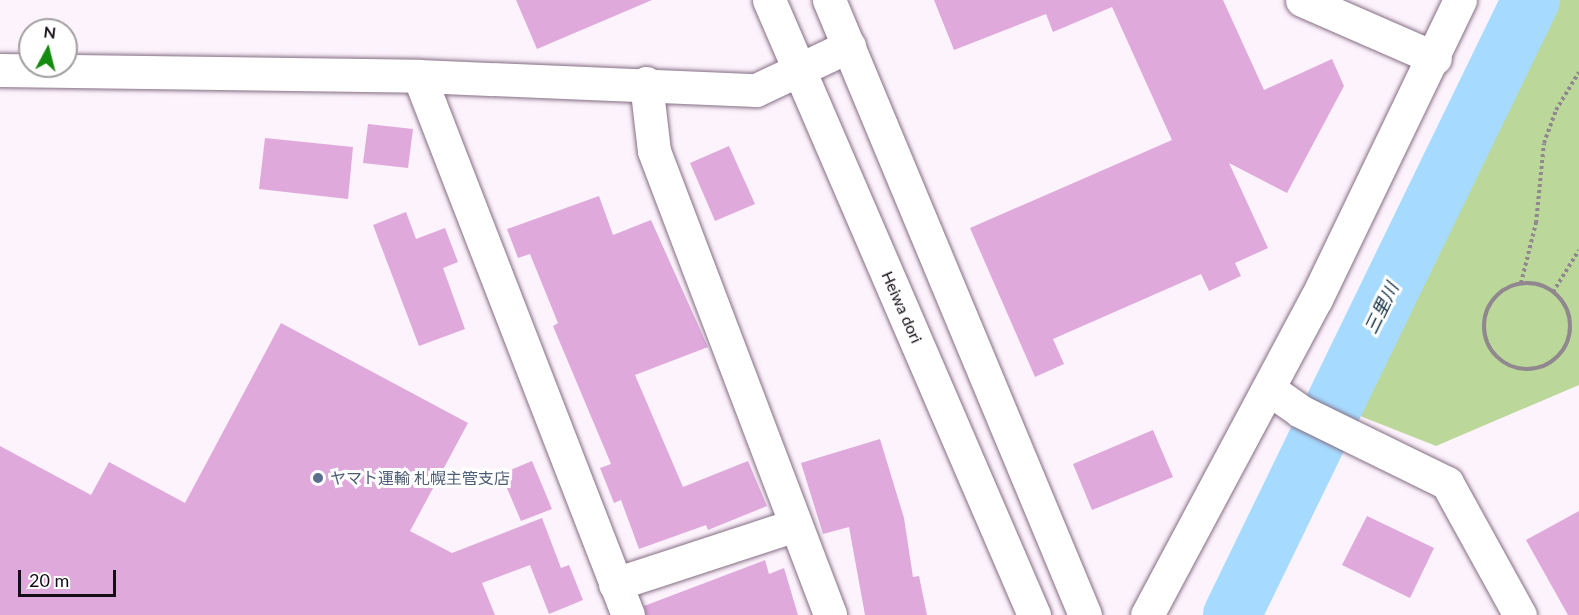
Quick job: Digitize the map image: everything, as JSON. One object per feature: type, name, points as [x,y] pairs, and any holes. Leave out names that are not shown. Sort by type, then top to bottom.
[{"type":"street","name":"Heiwa dori","points":[[769,0],[795,68],[1034,615]]},
{"type":"street","points":[[829,0],[1085,615]]},
{"type":"street","points":[[1302,0],[1435,58]]},
{"type":"street","points":[[1147,615],[1269,389],[1435,58],[1460,0]]},
{"type":"street","points":[[0,70],[418,76],[646,83],[756,90],[795,68],[849,46]]},
{"type":"street","points":[[418,76],[628,615]]},
{"type":"street","points":[[646,83],[654,151],[830,615]]},
{"type":"street","points":[[1269,389],[1300,411],[1447,483],[1520,615]]},
{"type":"street","points":[[615,584],[795,525]]},
{"type":"path","points":[[1521,283],[1536,224],[1544,143],[1556,110],[1579,72]]},
{"type":"path","points":[[1553,292],[1579,250]]},
{"type":"path","points":[[1521,283],[1553,292],[1568,313],[1568,339],[1553,360],[1542,366],[1516,368],[1494,353],[1484,330],[1489,304],[1509,287],[1521,283]]},
{"type":"green space","points":[[1526,0],[1579,0],[1579,385],[1436,446],[1345,410]]},
{"type":"building","points":[[516,0],[652,0],[537,49]]},
{"type":"building","points":[[934,0],[1223,0],[1264,90],[1332,59],[1344,86],[1287,193],[1229,163],[1268,248],[1235,263],[1241,276],[1209,291],[1201,274],[1053,339],[1064,364],[1035,377],[970,228],[1172,140],[1112,7],[1053,32],[1046,14],[954,50]]},
{"type":"building","points":[[368,124],[413,129],[408,168],[363,163]]},
{"type":"building","points":[[265,138],[353,147],[348,199],[259,189]]},
{"type":"building","points":[[729,146],[755,204],[715,221],[690,163]]},
{"type":"building","points":[[599,196],[613,235],[651,220],[708,347],[635,375],[683,487],[748,461],[767,506],[708,530],[706,525],[639,549],[621,500],[614,503],[600,468],[611,464],[553,326],[558,323],[530,254],[518,258],[507,229]]},
{"type":"building","points":[[406,212],[416,239],[445,228],[458,262],[443,268],[465,329],[419,346],[373,225]]},
{"type":"building","name":"ヤマト運輸 札幌主管支店","points":[[281,323],[468,423],[410,531],[452,553],[542,518],[561,568],[569,565],[583,600],[549,614],[530,565],[482,583],[495,615],[0,615],[0,446],[91,495],[109,462],[185,503]]},
{"type":"building","points":[[1153,430],[1173,477],[1092,510],[1073,464]]},
{"type":"building","points":[[880,439],[904,518],[913,577],[919,576],[927,615],[865,615],[849,527],[823,534],[801,463]]},
{"type":"building","points":[[532,461],[552,509],[521,521],[501,474]]},
{"type":"building","points":[[1579,511],[1579,615],[1568,615],[1526,540]]},
{"type":"building","points":[[1367,516],[1434,548],[1410,598],[1342,565]]},
{"type":"building","points":[[765,560],[769,574],[784,568],[798,615],[646,615],[644,606]]},
{"type":"waterway","name":"三里川","points":[[1232,615],[1531,0]]},
{"type":"place","name":"ヤマト運輸 札幌主管支店","points":[[318,478]]}]
